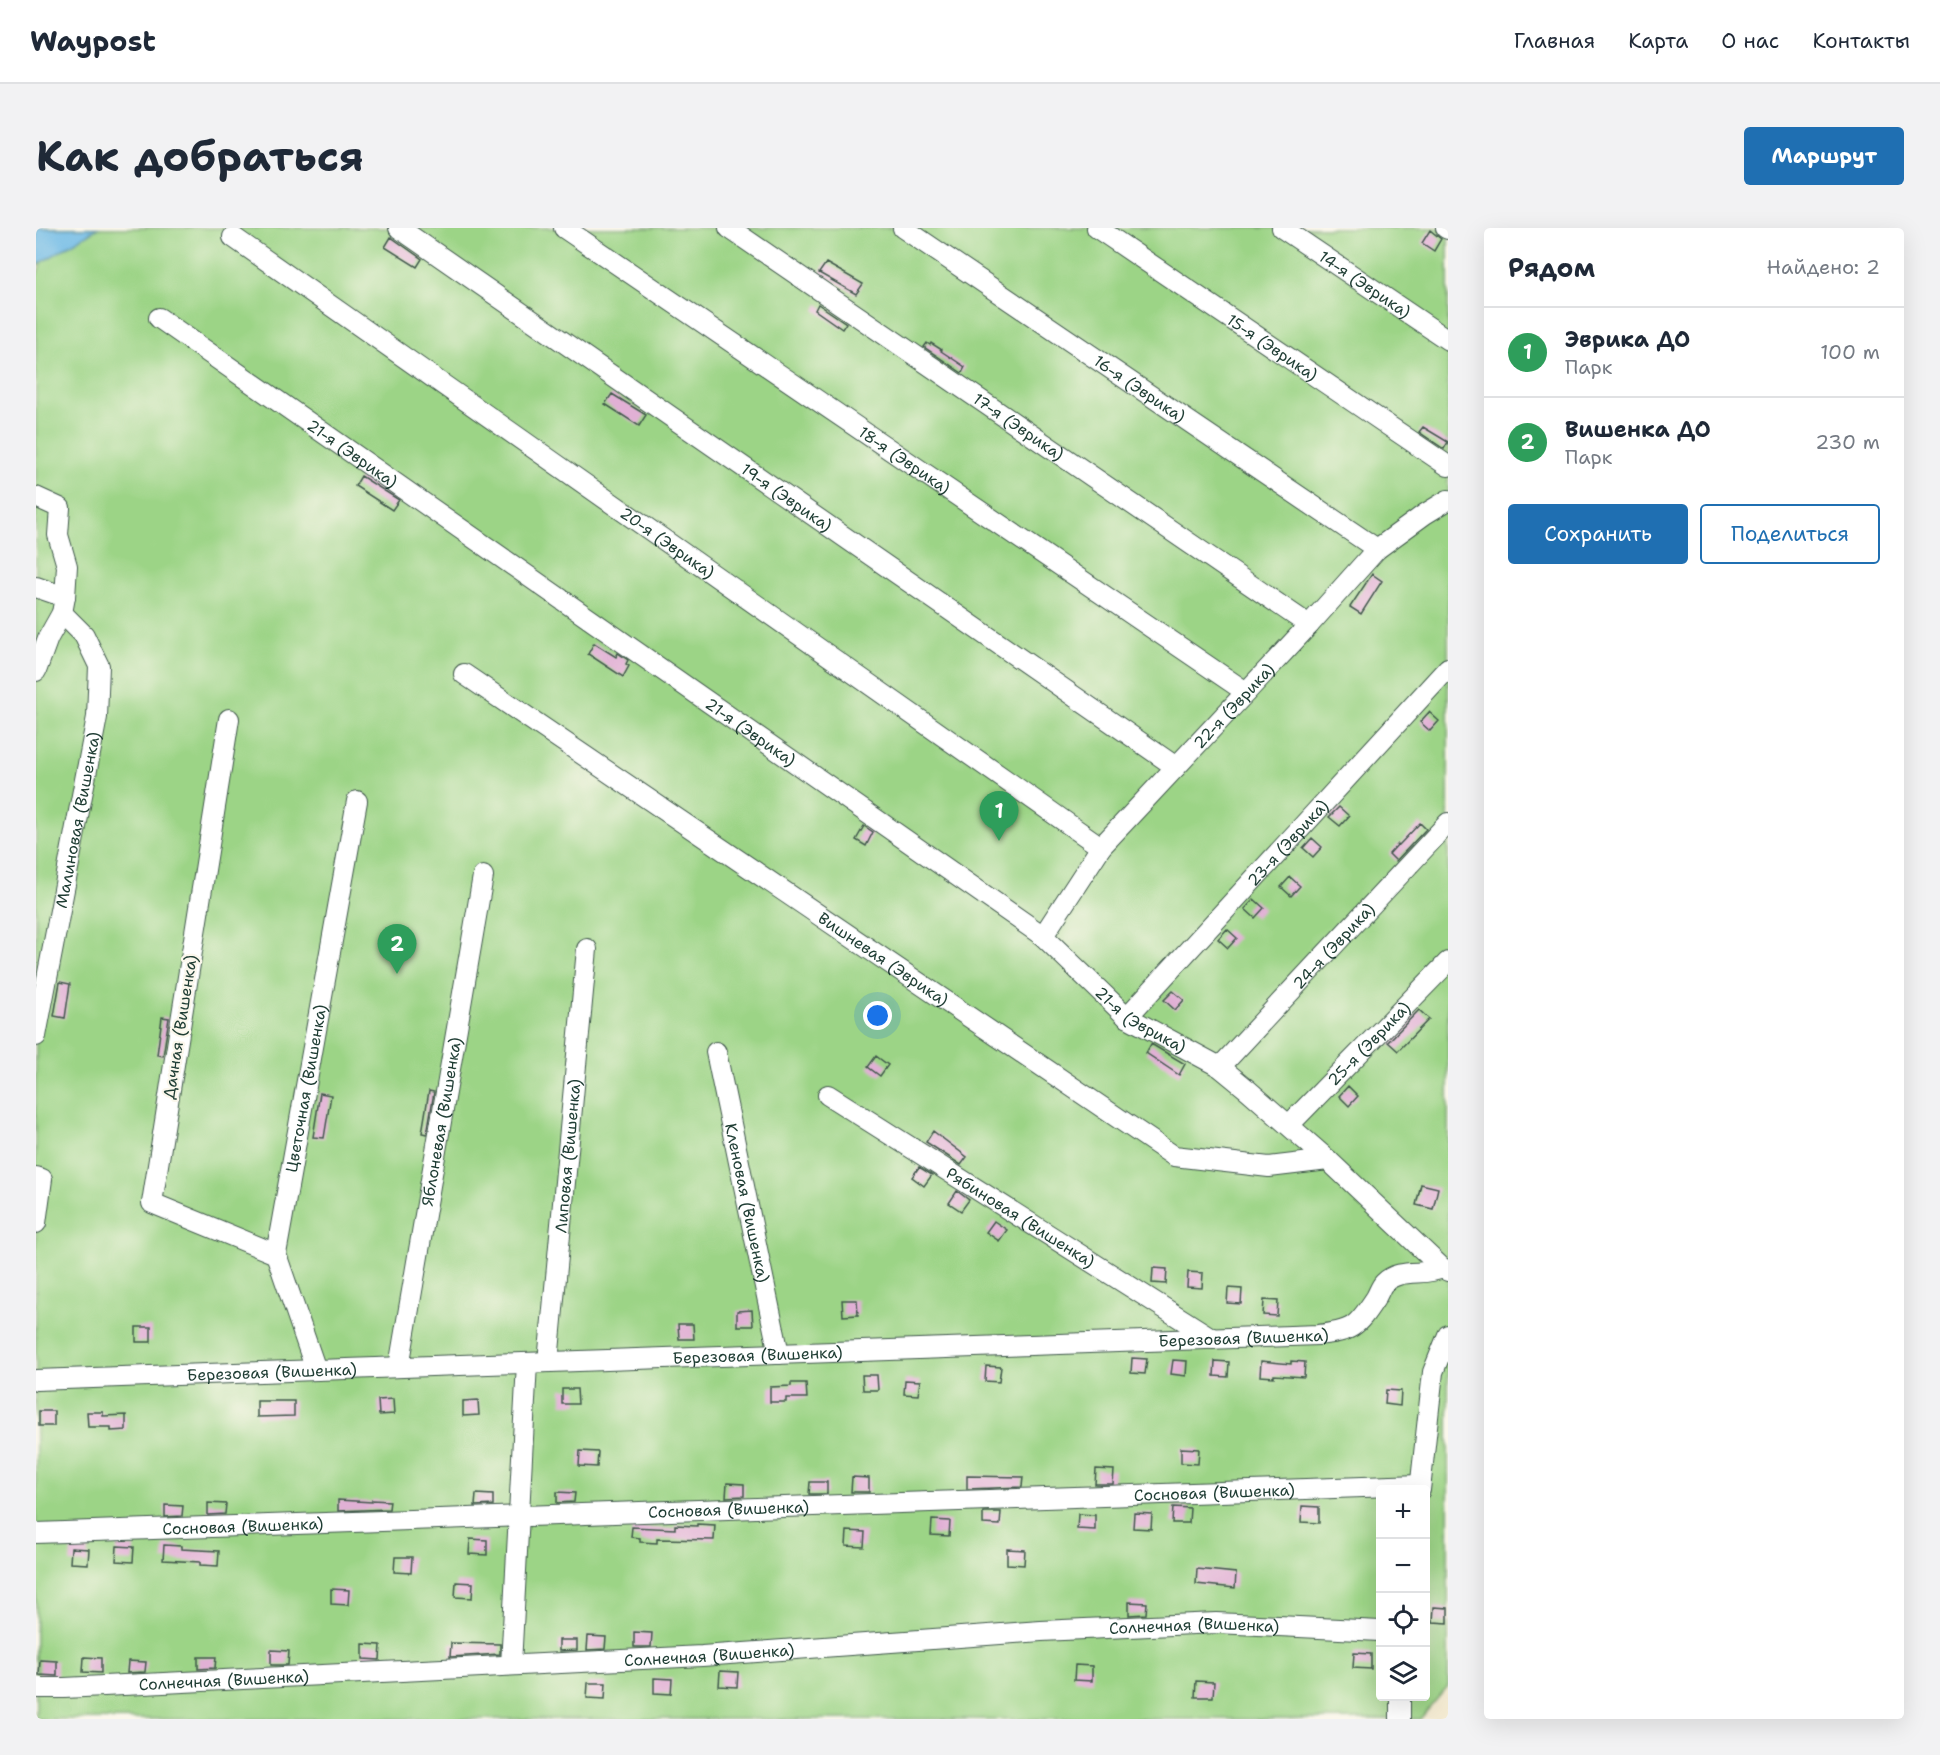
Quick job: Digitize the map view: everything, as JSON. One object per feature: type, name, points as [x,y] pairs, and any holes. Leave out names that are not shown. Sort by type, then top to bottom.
[{"type":"lane","name":"19-я (Эврика)","points":[[399,228],[1176,767]]},
{"type":"lane","name":"18-я (Эврика)","points":[[564,228],[1246,692]]},
{"type":"lane","name":"17-я (Эврика)","points":[[729,228],[1309,625]]},
{"type":"lane","name":"16-я (Эврика)","points":[[903,228],[1377,549]]},
{"type":"lane","name":"15-я (Эврика)","points":[[1097,228],[1448,466]]},
{"type":"lane","name":"14-я (Эврика)","points":[[1282,228],[1448,340]]},
{"type":"lane","name":"20-я (Эврика)","points":[[232,237],[1101,847]]},
{"type":"lane","name":"21-я (Эврика)","points":[[159,318],[1043,936],[1127,1017],[1220,1068],[1289,1125],[1445,1269]]},
{"type":"lane","points":[[36,497],[60,508],[58,535],[67,566],[63,605],[42,637],[36,671]]},
{"type":"lane","name":"22-я (Эврика)","points":[[1043,936],[1101,847],[1377,549],[1448,500]]},
{"type":"lane","points":[[36,587],[63,605]]},
{"type":"lane","name":"Малиновая (Вишенка)","points":[[36,1036],[97,717],[99,666],[84,635],[63,605]]},
{"type":"lane","name":"23-я (Эврика)","points":[[1127,1017],[1448,668]]},
{"type":"lane","name":"Вишневая (Эврика)","points":[[464,674],[1174,1156],[1269,1167],[1328,1160]]},
{"type":"lane","name":"Дачная (Вишенка)","points":[[229,719],[152,1203],[276,1254]]},
{"type":"lane","name":"Цветочная (Вишенка)","points":[[316,1370],[276,1254],[357,801]]},
{"type":"lane","name":"24-я (Эврика)","points":[[1220,1068],[1448,824]]},
{"type":"lane","name":"Яблоневая (Вишенка)","points":[[399,1367],[483,876]]},
{"type":"lane","name":"Липовая (Вишенка)","points":[[548,1362],[587,949]]},
{"type":"lane","name":"25-я (Эврика)","points":[[1289,1125],[1448,962]]},
{"type":"lane","name":"Кленовая (Вишенка)","points":[[716,1052],[779,1354]]},
{"type":"lane","name":"Рябиновая (Вишенка)","points":[[828,1095],[1213,1339]]},
{"type":"lane","points":[[36,1177],[42,1179],[36,1223]]},
{"type":"lane","name":"Березовая (Вишенка)","points":[[36,1380],[1318,1335],[1343,1332],[1360,1321],[1383,1283],[1398,1275],[1410,1272],[1433,1273],[1445,1269]]},
{"type":"lane","points":[[1420,1485],[1433,1372],[1448,1335]]},
{"type":"lane","points":[[511,1665],[527,1363]]},
{"type":"lane","name":"Сосновая (Вишенка)","points":[[36,1533],[1376,1488]]},
{"type":"lane","name":"Солнечная (Вишенка)","points":[[36,1688],[702,1656],[1041,1631],[1204,1623],[1376,1631]]},
{"type":"lane","points":[[1400,1701],[1400,1719]]},
{"type":"green space","points":[[36,228],[1448,228],[1448,1686],[1420,1719],[36,1719],[36,277],[41,264],[36,266]]},
{"type":"water","points":[[36,228],[98,228],[36,266]]},
{"type":"building","points":[[1430,230],[1441,239],[1434,251],[1422,243]]},
{"type":"building","points":[[391,237],[422,259],[417,267],[385,247]]},
{"type":"building","points":[[826,263],[863,284],[856,294],[819,273]]},
{"type":"building","points":[[818,304],[846,323],[842,329],[815,310]]},
{"type":"building","points":[[927,343],[930,345],[931,343],[965,367],[962,373],[924,347]]},
{"type":"building","points":[[612,394],[646,415],[639,426],[605,404]]},
{"type":"building","points":[[1423,427],[1448,442],[1444,449],[1419,432]]},
{"type":"building","points":[[361,476],[399,500],[392,510],[355,486]]},
{"type":"building","points":[[1372,574],[1382,581],[1361,614],[1350,607]]},
{"type":"building","points":[[594,643],[616,657],[618,653],[628,660],[626,664],[629,666],[623,677],[588,654]]},
{"type":"building","points":[[1429,712],[1439,721],[1430,731],[1420,722]]},
{"type":"building","points":[[1339,807],[1349,816],[1340,826],[1329,817]]},
{"type":"building","points":[[1420,823],[1426,829],[1396,861],[1389,854]]},
{"type":"building","points":[[864,826],[873,832],[866,846],[856,840]]},
{"type":"building","points":[[1312,838],[1322,847],[1313,857],[1303,848]]},
{"type":"building","points":[[1290,877],[1300,886],[1291,896],[1281,887]]},
{"type":"building","points":[[1254,899],[1264,908],[1255,918],[1245,909]]},
{"type":"building","points":[[1227,929],[1237,938],[1228,948],[1218,939]]},
{"type":"building","points":[[60,982],[70,984],[65,1018],[54,1016]]},
{"type":"building","points":[[1173,991],[1184,1000],[1175,1010],[1164,1000]]},
{"type":"building","points":[[1419,1010],[1429,1019],[1398,1051],[1388,1042]]},
{"type":"building","points":[[162,1017],[169,1018],[163,1056],[157,1055]]},
{"type":"building","points":[[1151,1044],[1185,1064],[1179,1075],[1146,1053]]},
{"type":"building","points":[[876,1056],[888,1065],[880,1076],[868,1067]]},
{"type":"building","points":[[1348,1086],[1358,1096],[1349,1106],[1339,1096]]},
{"type":"building","points":[[429,1091],[434,1092],[427,1134],[422,1133]]},
{"type":"building","points":[[320,1093],[331,1095],[324,1138],[313,1137]]},
{"type":"building","points":[[933,1131],[967,1157],[961,1165],[926,1142]]},
{"type":"building","points":[[919,1167],[932,1175],[924,1186],[912,1177]]},
{"type":"building","points":[[1421,1184],[1438,1188],[1433,1209],[1416,1205]]},
{"type":"building","points":[[957,1191],[969,1200],[961,1211],[949,1203]]},
{"type":"building","points":[[994,1221],[1007,1230],[999,1241],[986,1232]]},
{"type":"building","points":[[1153,1268],[1167,1269],[1166,1284],[1152,1283]]},
{"type":"building","points":[[1188,1272],[1203,1273],[1202,1288],[1187,1287]]},
{"type":"building","points":[[1228,1288],[1242,1289],[1241,1304],[1227,1303]]},
{"type":"building","points":[[842,1300],[857,1300],[858,1315],[843,1316]]},
{"type":"building","points":[[1264,1300],[1278,1301],[1277,1316],[1263,1315]]},
{"type":"building","points":[[752,1310],[753,1326],[737,1326],[737,1311]]},
{"type":"building","points":[[678,1324],[693,1324],[694,1339],[679,1339]]},
{"type":"building","points":[[136,1327],[151,1327],[151,1342],[136,1342]]},
{"type":"building","points":[[1132,1358],[1147,1359],[1145,1374],[1131,1373]]},
{"type":"building","points":[[1173,1360],[1187,1361],[1186,1376],[1171,1374]]},
{"type":"building","points":[[1215,1361],[1229,1362],[1228,1377],[1214,1376]]},
{"type":"building","points":[[1261,1361],[1291,1364],[1291,1361],[1305,1362],[1304,1377],[1260,1376]]},
{"type":"building","points":[[986,1366],[1001,1367],[999,1382],[985,1381]]},
{"type":"building","points":[[862,1375],[877,1375],[878,1390],[863,1390]]},
{"type":"building","points":[[905,1380],[920,1381],[918,1395],[904,1394]]},
{"type":"building","points":[[791,1383],[806,1383],[807,1398],[786,1398],[786,1402],[770,1402],[770,1387],[791,1386]]},
{"type":"building","points":[[562,1389],[577,1389],[578,1404],[562,1404]]},
{"type":"building","points":[[1386,1390],[1401,1391],[1400,1406],[1385,1404]]},
{"type":"building","points":[[393,1399],[394,1414],[379,1415],[378,1400]]},
{"type":"building","points":[[478,1400],[479,1415],[463,1416],[463,1401]]},
{"type":"building","points":[[257,1401],[294,1401],[294,1416],[257,1417]]},
{"type":"building","points":[[39,1411],[54,1411],[54,1426],[39,1426]]},
{"type":"building","points":[[87,1412],[103,1412],[103,1416],[126,1415],[126,1430],[111,1431],[111,1427],[88,1427]]},
{"type":"building","points":[[1181,1448],[1199,1449],[1198,1464],[1181,1463]]},
{"type":"building","points":[[580,1451],[598,1452],[597,1467],[579,1466]]},
{"type":"building","points":[[1096,1469],[1114,1470],[1113,1484],[1095,1484]]},
{"type":"building","points":[[967,1476],[1023,1477],[1022,1487],[967,1489]]},
{"type":"building","points":[[852,1477],[869,1478],[869,1492],[851,1492]]},
{"type":"building","points":[[810,1482],[827,1482],[827,1494],[809,1494]]},
{"type":"building","points":[[727,1483],[744,1484],[744,1496],[726,1497]]},
{"type":"building","points":[[557,1492],[575,1493],[574,1502],[557,1503]]},
{"type":"building","points":[[476,1494],[493,1495],[493,1505],[475,1506]]},
{"type":"building","points":[[338,1500],[390,1501],[389,1509],[338,1511]]},
{"type":"building","points":[[208,1503],[226,1504],[225,1514],[208,1515]]},
{"type":"building","points":[[165,1505],[183,1506],[182,1516],[165,1517]]},
{"type":"building","points":[[1302,1506],[1319,1507],[1319,1523],[1301,1522]]},
{"type":"building","points":[[1173,1507],[1190,1508],[1189,1523],[1172,1523]]},
{"type":"building","points":[[983,1512],[1001,1512],[1000,1525],[983,1524]]},
{"type":"building","points":[[1134,1513],[1152,1514],[1151,1529],[1133,1528]]},
{"type":"building","points":[[1078,1514],[1095,1515],[1095,1530],[1077,1529]]},
{"type":"building","points":[[932,1520],[950,1521],[949,1536],[931,1535]]},
{"type":"building","points":[[697,1524],[715,1525],[714,1540],[657,1539],[657,1543],[640,1542],[640,1538],[631,1537],[632,1527],[675,1529],[675,1525],[697,1526]]},
{"type":"building","points":[[847,1531],[865,1532],[864,1547],[846,1546]]},
{"type":"building","points":[[470,1539],[487,1540],[487,1555],[469,1554]]},
{"type":"building","points":[[164,1545],[181,1546],[181,1549],[219,1551],[218,1566],[200,1565],[200,1562],[163,1560]]},
{"type":"building","points":[[117,1546],[134,1547],[133,1562],[116,1561]]},
{"type":"building","points":[[71,1548],[89,1549],[88,1564],[70,1563]]},
{"type":"building","points":[[1007,1549],[1025,1550],[1024,1565],[1007,1564]]},
{"type":"building","points":[[395,1557],[412,1557],[411,1573],[394,1572]]},
{"type":"building","points":[[1197,1569],[1236,1573],[1235,1588],[1196,1584]]},
{"type":"building","points":[[456,1582],[473,1583],[472,1598],[455,1597]]},
{"type":"building","points":[[331,1589],[349,1590],[348,1605],[331,1604]]},
{"type":"building","points":[[1129,1602],[1147,1603],[1146,1614],[1129,1615]]},
{"type":"building","points":[[1434,1607],[1448,1608],[1448,1623],[1433,1622]]},
{"type":"building","points":[[634,1632],[652,1633],[651,1647],[634,1647]]},
{"type":"building","points":[[588,1636],[606,1637],[605,1649],[587,1650]]},
{"type":"building","points":[[559,1640],[577,1640],[577,1650],[559,1651]]},
{"type":"building","points":[[451,1643],[500,1644],[500,1654],[450,1657]]},
{"type":"building","points":[[363,1644],[381,1645],[380,1660],[363,1659]]},
{"type":"building","points":[[271,1650],[289,1651],[288,1665],[271,1665]]},
{"type":"building","points":[[1354,1653],[1371,1654],[1371,1669],[1353,1668]]},
{"type":"building","points":[[84,1657],[101,1658],[101,1673],[83,1672]]},
{"type":"building","points":[[198,1657],[216,1657],[215,1668],[198,1669]]},
{"type":"building","points":[[40,1660],[57,1661],[57,1676],[39,1675]]},
{"type":"building","points":[[128,1661],[146,1662],[145,1672],[127,1673]]},
{"type":"building","points":[[1075,1665],[1092,1666],[1092,1681],[1074,1680]]},
{"type":"building","points":[[720,1671],[738,1672],[737,1687],[719,1686]]},
{"type":"building","points":[[654,1678],[672,1679],[671,1694],[654,1693]]},
{"type":"building","points":[[1196,1681],[1214,1682],[1213,1697],[1195,1697]]},
{"type":"building","points":[[588,1683],[606,1683],[605,1699],[587,1698]]},
{"type":"place","name":"Эврика ДО","points":[[999,841]]},
{"type":"place","name":"Вишенка ДО","points":[[397,974]]}]
